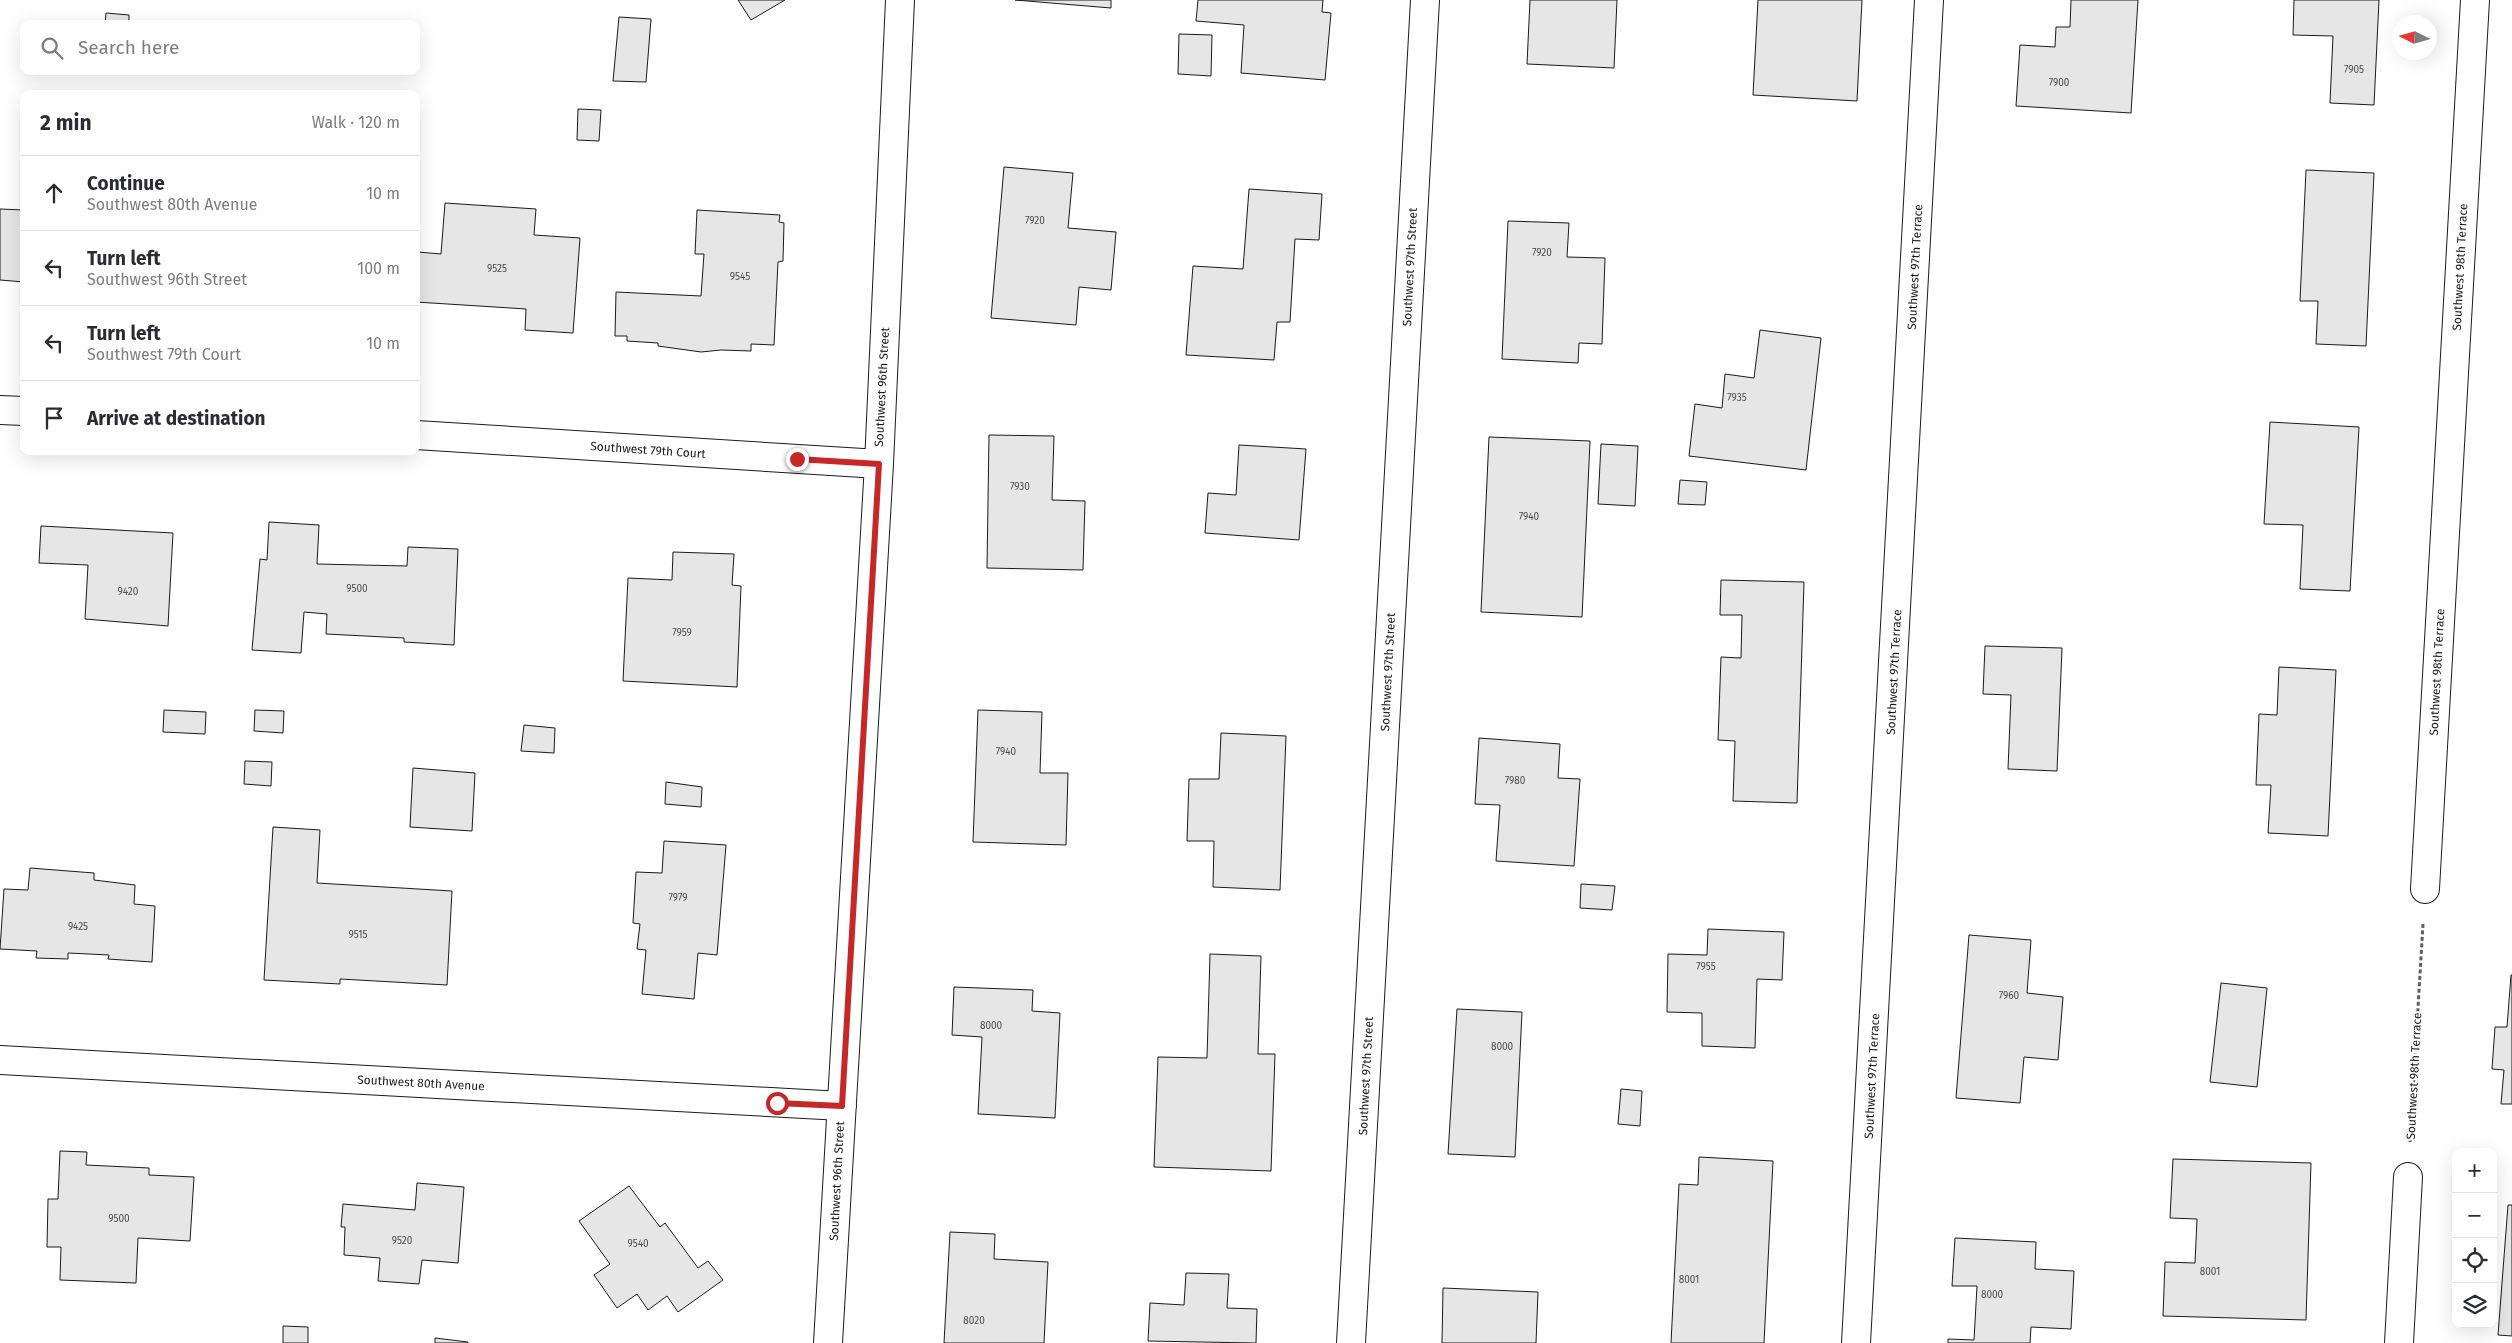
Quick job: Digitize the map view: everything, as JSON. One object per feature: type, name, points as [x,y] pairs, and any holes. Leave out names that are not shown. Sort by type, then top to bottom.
[{"type":"street","name":"Southwest 96th Street","points":[[828,1343],[879,464],[900,0]]},
{"type":"street","name":"Southwest 97th Street","points":[[1351,1343],[1425,0]]},
{"type":"street","name":"Southwest 97th Terrace","points":[[1856,1343],[1929,0]]},
{"type":"street","name":"Southwest 98th Terrace","points":[[2425,888],[2475,0]]},
{"type":"street","points":[[0,410],[20,411]]},
{"type":"street","name":"Southwest 79th Court","points":[[420,435],[879,464]]},
{"type":"street","name":"Southwest 80th Avenue","points":[[0,1060],[842,1106]]},
{"type":"street","points":[[2399,1343],[2408,1177]]},
{"type":"path","name":"Southwest 98th Terrace","points":[[2408,1177],[2425,888]]},
{"type":"building","points":[[738,0],[785,0],[751,20]]},
{"type":"building","points":[[1015,0],[1111,0],[1111,8]]},
{"type":"building","points":[[1198,0],[1323,0],[1322,12],[1331,13],[1325,80],[1241,73],[1244,25],[1196,21]]},
{"type":"building","points":[[1530,0],[1617,0],[1614,68],[1527,64]]},
{"type":"building","points":[[1758,0],[1862,0],[1857,101],[1753,95]]},
{"type":"building","points":[[2071,0],[2138,0],[2131,113],[2016,106],[2020,45],[2055,47],[2056,27],[2070,27]]},
{"type":"building","points":[[2294,0],[2379,0],[2374,105],[2330,103],[2333,36],[2293,35]]},
{"type":"building","points":[[106,13],[129,15],[129,20],[105,20]]},
{"type":"building","points":[[619,17],[651,19],[646,82],[613,81]]},
{"type":"building","points":[[1179,34],[1212,35],[1211,76],[1178,74]]},
{"type":"building","points":[[578,109],[601,110],[599,141],[577,140]]},
{"type":"building","points":[[1004,167],[1073,173],[1068,228],[1116,232],[1111,290],[1079,287],[1076,325],[991,318]]},
{"type":"building","points":[[2306,170],[2374,173],[2366,346],[2316,344],[2318,301],[2300,301]]},
{"type":"building","points":[[1249,189],[1322,194],[1319,240],[1295,239],[1290,322],[1277,322],[1274,360],[1186,355],[1193,266],[1243,269]]},
{"type":"building","points":[[445,203],[536,209],[534,235],[580,238],[573,333],[525,330],[526,309],[420,302],[420,252],[441,254]]},
{"type":"building","points":[[0,209],[20,210],[20,282],[0,280]]},
{"type":"building","points":[[697,210],[780,215],[779,222],[784,223],[783,261],[778,262],[774,345],[751,344],[751,351],[721,350],[701,352],[658,346],[658,343],[627,341],[627,336],[615,336],[616,292],[701,296],[704,254],[695,254]]},
{"type":"building","points":[[1508,221],[1569,223],[1567,257],[1605,258],[1602,344],[1579,343],[1578,363],[1502,359]]},
{"type":"building","points":[[1760,330],[1821,338],[1806,470],[1689,456],[1695,404],[1722,408],[1725,374],[1754,378]]},
{"type":"building","points":[[2270,422],[2359,427],[2350,591],[2300,589],[2303,525],[2264,524]]},
{"type":"building","points":[[989,435],[1054,436],[1052,500],[1085,501],[1083,570],[987,568]]},
{"type":"building","points":[[1489,437],[1590,441],[1582,617],[1481,612]]},
{"type":"building","points":[[1601,444],[1638,446],[1635,506],[1598,504]]},
{"type":"building","points":[[1239,445],[1306,449],[1299,540],[1205,533],[1208,493],[1236,495]]},
{"type":"building","points":[[1680,480],[1707,482],[1705,505],[1678,504]]},
{"type":"building","points":[[269,522],[319,525],[317,564],[407,566],[408,547],[458,549],[454,645],[404,642],[404,638],[326,634],[327,614],[304,612],[301,653],[252,650],[260,559],[267,560]]},
{"type":"building","points":[[41,526],[173,533],[168,626],[85,619],[88,565],[39,563]]},
{"type":"building","points":[[673,552],[734,554],[732,585],[741,586],[737,687],[623,681],[628,578],[672,580]]},
{"type":"building","points":[[1721,580],[1804,582],[1797,803],[1733,801],[1735,741],[1718,740],[1721,657],[1741,658],[1742,615],[1720,615]]},
{"type":"building","points":[[1985,646],[2062,648],[2057,771],[2008,769],[2011,695],[1983,694]]},
{"type":"building","points":[[2279,667],[2336,670],[2328,836],[2268,833],[2271,785],[2256,785],[2259,714],[2277,715]]},
{"type":"building","points":[[164,710],[206,712],[205,734],[163,732]]},
{"type":"building","points":[[255,710],[284,711],[283,733],[254,731]]},
{"type":"building","points":[[978,710],[1042,712],[1040,773],[1068,773],[1066,845],[973,842]]},
{"type":"building","points":[[524,725],[555,728],[554,753],[521,751]]},
{"type":"building","points":[[1221,733],[1286,736],[1280,890],[1213,887],[1214,841],[1187,841],[1189,779],[1219,779]]},
{"type":"building","points":[[1479,738],[1560,744],[1558,778],[1580,779],[1574,866],[1496,861],[1500,805],[1475,804]]},
{"type":"building","points":[[245,761],[272,762],[271,786],[244,784]]},
{"type":"building","points":[[413,768],[475,773],[472,831],[410,827]]},
{"type":"building","points":[[666,782],[702,787],[701,807],[665,804]]},
{"type":"building","points":[[273,827],[320,830],[317,883],[452,891],[447,985],[340,979],[340,984],[264,980]]},
{"type":"building","points":[[664,841],[726,845],[717,955],[698,953],[694,999],[642,994],[646,950],[637,949],[640,924],[633,923],[636,872],[662,873]]},
{"type":"building","points":[[30,868],[94,873],[94,880],[135,885],[134,904],[155,906],[152,962],[108,959],[109,955],[68,953],[68,959],[36,958],[37,951],[0,949],[4,889],[28,890]]},
{"type":"building","points":[[1581,884],[1615,886],[1612,910],[1580,908]]},
{"type":"building","points":[[1708,929],[1784,932],[1782,980],[1757,979],[1755,1048],[1702,1046],[1702,1013],[1667,1012],[1668,954],[1707,955]]},
{"type":"building","points":[[1969,935],[2031,940],[2027,993],[2063,997],[2058,1060],[2024,1057],[2020,1103],[1956,1098]]},
{"type":"building","points":[[1210,954],[1261,956],[1258,1054],[1275,1054],[1271,1171],[1154,1167],[1158,1057],[1207,1058]]},
{"type":"building","points":[[2511,975],[2512,1104],[2501,1104],[2504,1070],[2492,1069],[2495,1027],[2507,1027]]},
{"type":"building","points":[[2221,983],[2267,988],[2257,1087],[2210,1082]]},
{"type":"building","points":[[954,987],[1033,990],[1032,1011],[1060,1013],[1055,1118],[978,1114],[982,1037],[952,1035]]},
{"type":"building","points":[[1457,1009],[1522,1012],[1515,1157],[1448,1154]]},
{"type":"building","points":[[1621,1089],[1642,1091],[1640,1126],[1618,1124]]},
{"type":"building","points":[[60,1151],[87,1152],[86,1165],[149,1168],[149,1175],[194,1177],[190,1241],[138,1238],[136,1283],[60,1280],[61,1247],[47,1247],[48,1199],[58,1199]]},
{"type":"building","points":[[1699,1157],[1773,1161],[1764,1343],[1671,1343],[1679,1184],[1698,1185]]},
{"type":"building","points":[[2173,1159],[2311,1163],[2306,1320],[2163,1316],[2165,1262],[2195,1263],[2197,1219],[2170,1218]]},
{"type":"building","points":[[417,1183],[464,1187],[458,1263],[422,1260],[419,1284],[378,1281],[380,1258],[344,1255],[345,1227],[341,1227],[343,1204],[415,1210]]},
{"type":"building","points":[[629,1186],[660,1227],[665,1223],[698,1268],[708,1261],[723,1280],[678,1312],[667,1296],[648,1310],[637,1294],[617,1308],[594,1275],[610,1264],[579,1221]]},
{"type":"building","points":[[2508,1205],[2512,1205],[2512,1336],[2498,1335]]},
{"type":"building","points":[[950,1232],[995,1234],[994,1259],[1048,1262],[1044,1343],[944,1343]]},
{"type":"building","points":[[1955,1238],[2036,1242],[2035,1269],[2074,1271],[2071,1329],[2031,1327],[2030,1343],[1948,1343],[1948,1339],[1974,1340],[1977,1286],[1952,1286]]},
{"type":"building","points":[[1186,1273],[1229,1274],[1227,1308],[1257,1309],[1256,1343],[1148,1341],[1150,1303],[1184,1305]]},
{"type":"building","points":[[1443,1288],[1538,1292],[1536,1343],[1442,1343]]},
{"type":"building","points":[[283,1326],[308,1327],[308,1343],[283,1343]]},
{"type":"building","points":[[435,1338],[468,1342],[468,1343],[435,1343]]},
{"type":"route","points":[[777,1103],[842,1106],[879,464],[797,459]]}]
